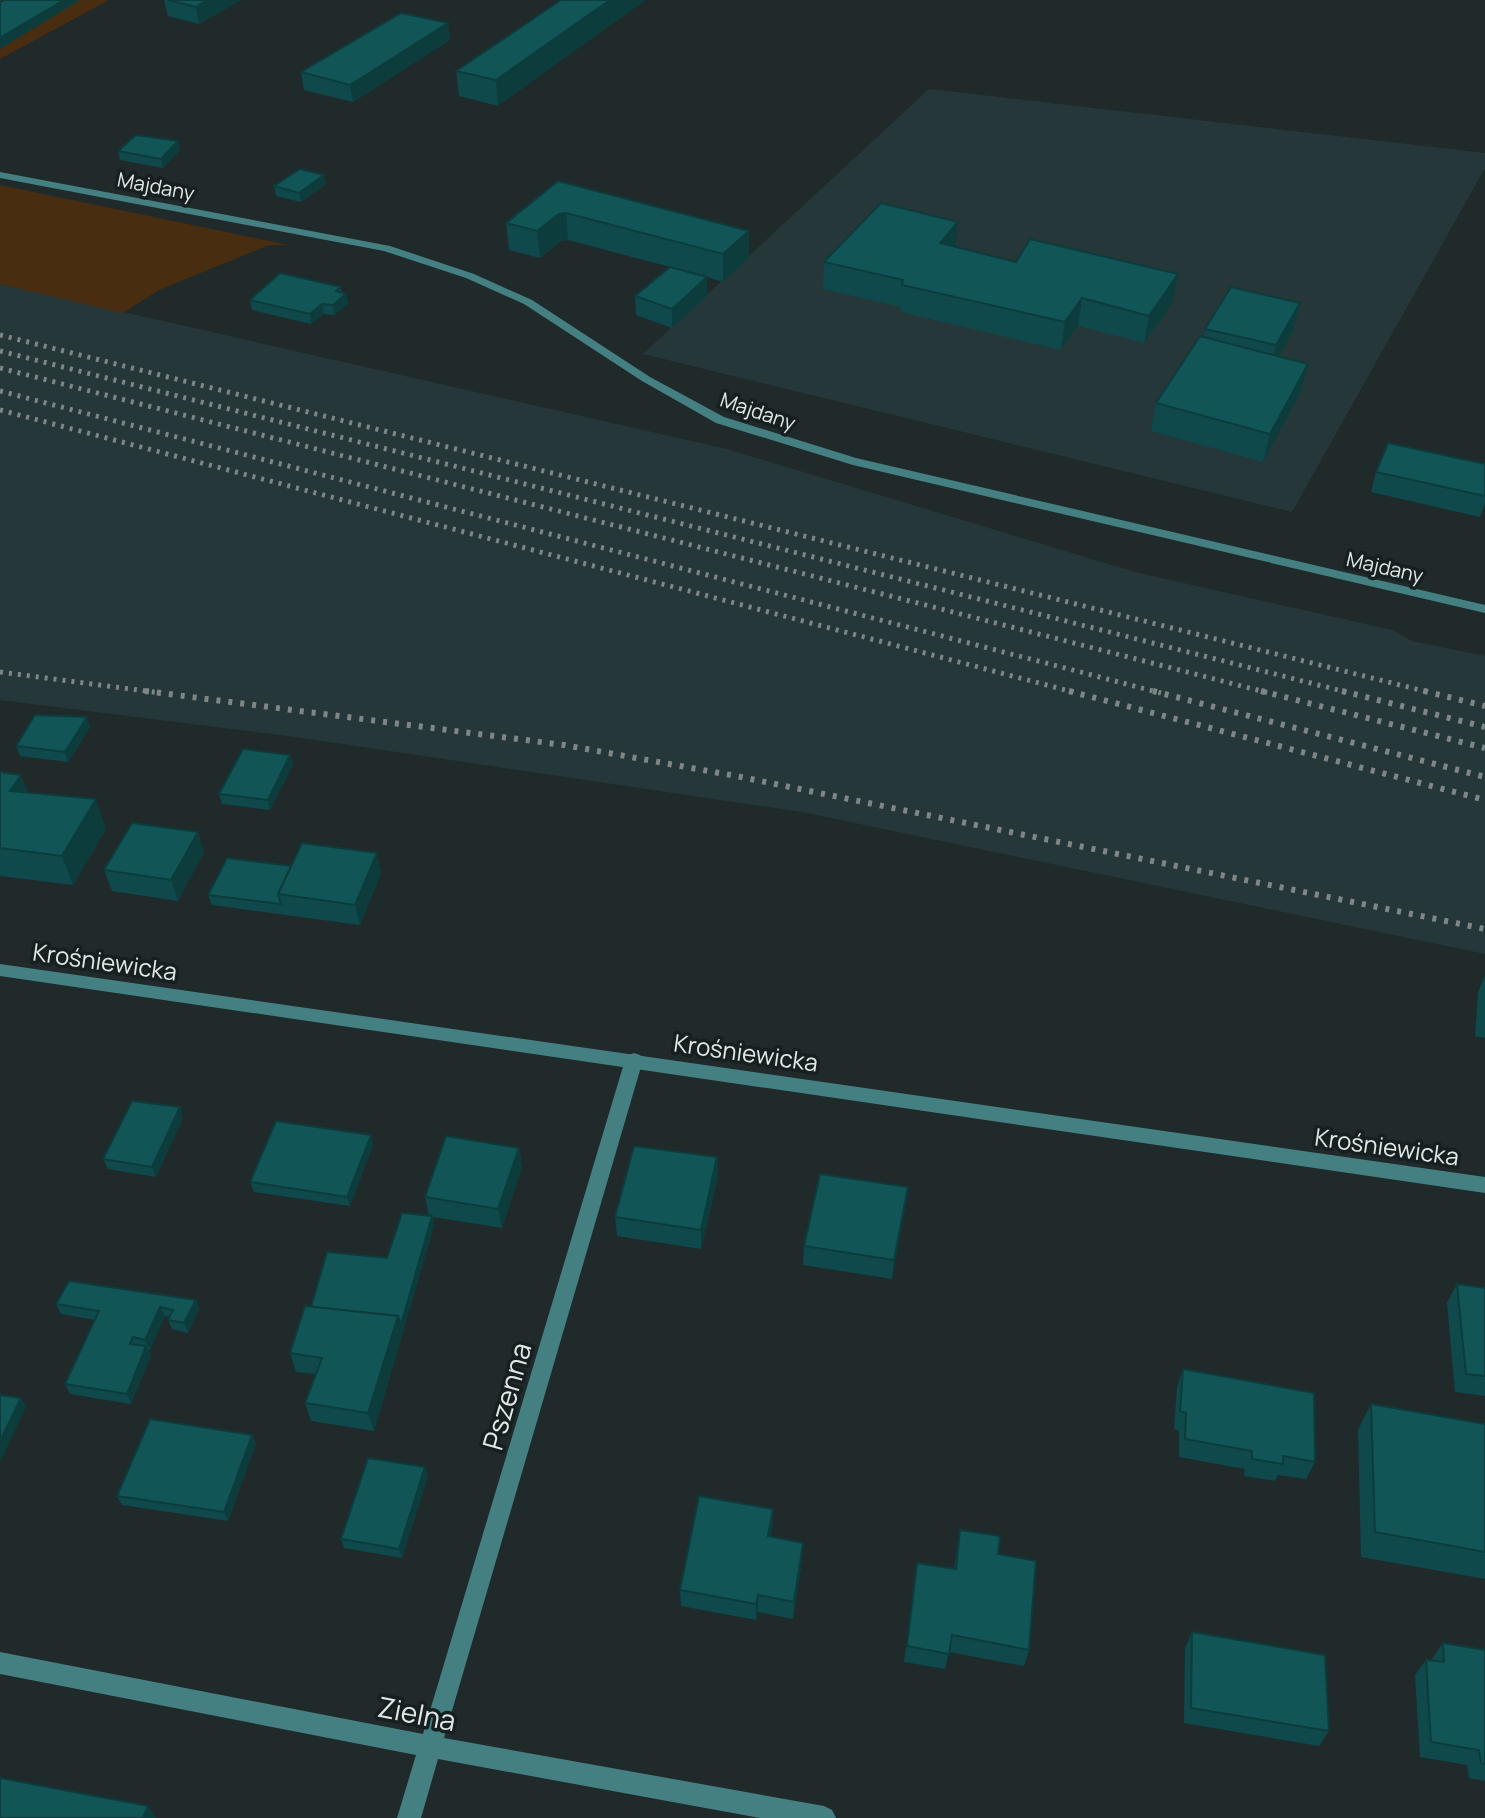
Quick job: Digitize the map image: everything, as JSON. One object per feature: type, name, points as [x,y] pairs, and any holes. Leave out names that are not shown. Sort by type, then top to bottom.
[{"type":"street","name":"Majdany","points":[[0,175],[386,248],[470,276],[528,302],[646,379],[720,420],[853,461],[1485,609]]},
{"type":"street","name":"Krośniewicka","points":[[0,970],[1485,1185]]},
{"type":"street","name":"Pszenna","points":[[409,1818],[634,1060]]},
{"type":"street","name":"Zielna","points":[[0,1663],[432,1747],[824,1818]]},
{"type":"shaded area","points":[[0,0],[109,0],[0,59]]},
{"type":"shaded area","points":[[929,89],[1485,153],[1485,168],[1292,512],[643,354]]},
{"type":"shaded area","points":[[0,185],[289,245],[269,245],[159,290],[123,313],[0,284]]},
{"type":"shaded area","points":[[0,284],[727,449],[1135,572],[1392,630],[1412,641],[1485,656],[1485,954],[802,812],[288,736],[0,700]]},
{"type":"building","points":[[64,0],[0,38],[0,2]]},
{"type":"building","points":[[168,0],[208,0],[196,7]]},
{"type":"building","points":[[561,0],[610,0],[496,80],[456,71]]},
{"type":"building","points":[[401,13],[448,23],[350,85],[301,72]]},
{"type":"building","points":[[136,135],[178,141],[161,159],[118,151]]},
{"type":"building","points":[[300,169],[324,175],[299,193],[274,186]]},
{"type":"building","points":[[558,181],[749,231],[723,254],[566,213],[559,214],[537,231],[506,223]]},
{"type":"building","points":[[881,203],[958,222],[940,243],[1016,262],[1030,239],[1178,274],[1149,316],[1082,298],[1065,322],[902,285],[903,280],[824,262]]},
{"type":"building","points":[[670,267],[707,277],[672,309],[635,296]]},
{"type":"building","points":[[280,273],[341,287],[336,291],[346,294],[333,305],[322,304],[310,314],[250,300]]},
{"type":"building","points":[[1231,287],[1300,303],[1276,345],[1205,329]]},
{"type":"building","points":[[1200,336],[1308,364],[1270,434],[1156,403]]},
{"type":"building","points":[[1388,443],[1485,464],[1485,496],[1376,472]]},
{"type":"building","points":[[35,715],[87,717],[65,752],[16,746]]},
{"type":"building","points":[[243,749],[290,755],[268,800],[219,794]]},
{"type":"building","points":[[0,772],[21,775],[10,791],[96,799],[62,856],[0,848]]},
{"type":"building","points":[[132,823],[198,832],[171,880],[104,870]]},
{"type":"building","points":[[302,843],[377,853],[355,905],[278,894]]},
{"type":"building","points":[[227,858],[291,866],[278,894],[281,904],[208,895]]},
{"type":"building","points":[[132,1101],[180,1107],[152,1167],[103,1159]]},
{"type":"building","points":[[276,1121],[371,1135],[347,1197],[250,1182]]},
{"type":"building","points":[[446,1136],[519,1148],[498,1209],[425,1197]]},
{"type":"building","points":[[634,1146],[717,1157],[701,1230],[615,1217]]},
{"type":"building","points":[[820,1174],[908,1187],[894,1260],[804,1246]]},
{"type":"building","points":[[402,1213],[432,1216],[401,1325],[398,1316],[311,1307],[327,1252],[387,1258]]},
{"type":"building","points":[[69,1281],[196,1300],[184,1323],[168,1320],[173,1310],[160,1307],[145,1340],[133,1337],[130,1344],[146,1346],[127,1394],[65,1384],[99,1311],[56,1304]]},
{"type":"building","points":[[1457,1284],[1485,1288],[1485,1376],[1466,1374]]},
{"type":"building","points":[[305,1306],[398,1316],[368,1413],[305,1403],[322,1358],[290,1353]]},
{"type":"building","points":[[1183,1369],[1314,1393],[1315,1462],[1283,1456],[1283,1464],[1252,1459],[1252,1451],[1185,1439],[1186,1413],[1180,1411]]},
{"type":"building","points":[[0,1395],[21,1398],[0,1441]]},
{"type":"building","points":[[1371,1404],[1485,1424],[1485,1552],[1375,1532]]},
{"type":"building","points":[[150,1419],[252,1435],[224,1512],[117,1496]]},
{"type":"building","points":[[368,1458],[425,1467],[399,1549],[341,1539]]},
{"type":"building","points":[[699,1496],[773,1509],[768,1536],[803,1543],[794,1602],[758,1595],[756,1604],[680,1590]]},
{"type":"building","points":[[960,1530],[1000,1536],[998,1554],[1036,1561],[1029,1650],[952,1635],[949,1654],[907,1646],[917,1563],[956,1569]]},
{"type":"building","points":[[1192,1632],[1325,1655],[1329,1731],[1191,1708]]},
{"type":"building","points":[[1443,1643],[1485,1650],[1485,1764],[1481,1763],[1479,1750],[1431,1742],[1426,1660],[1444,1662]]},
{"type":"building","points":[[0,1778],[148,1806],[143,1818],[0,1818]]},
{"type":"railway","points":[[0,335],[1424,691]]},
{"type":"railway","points":[[0,351],[1350,693]]},
{"type":"railway","points":[[0,368],[1269,693]]},
{"type":"railway","points":[[0,391],[1161,693]]},
{"type":"railway","points":[[0,410],[1077,693]]},
{"type":"railway","points":[[0,672],[161,693]]},
{"type":"railway","points":[[145,691],[564,745],[736,776],[1485,929]]},
{"type":"railway","points":[[1069,691],[1485,800]]},
{"type":"railway","points":[[1153,691],[1485,777]]},
{"type":"railway","points":[[1261,691],[1485,748]]},
{"type":"railway","points":[[1342,691],[1485,727]]},
{"type":"railway","points":[[1424,691],[1485,706]]},
{"type":"railway","points":[[1424,691],[1432,693]]}]
